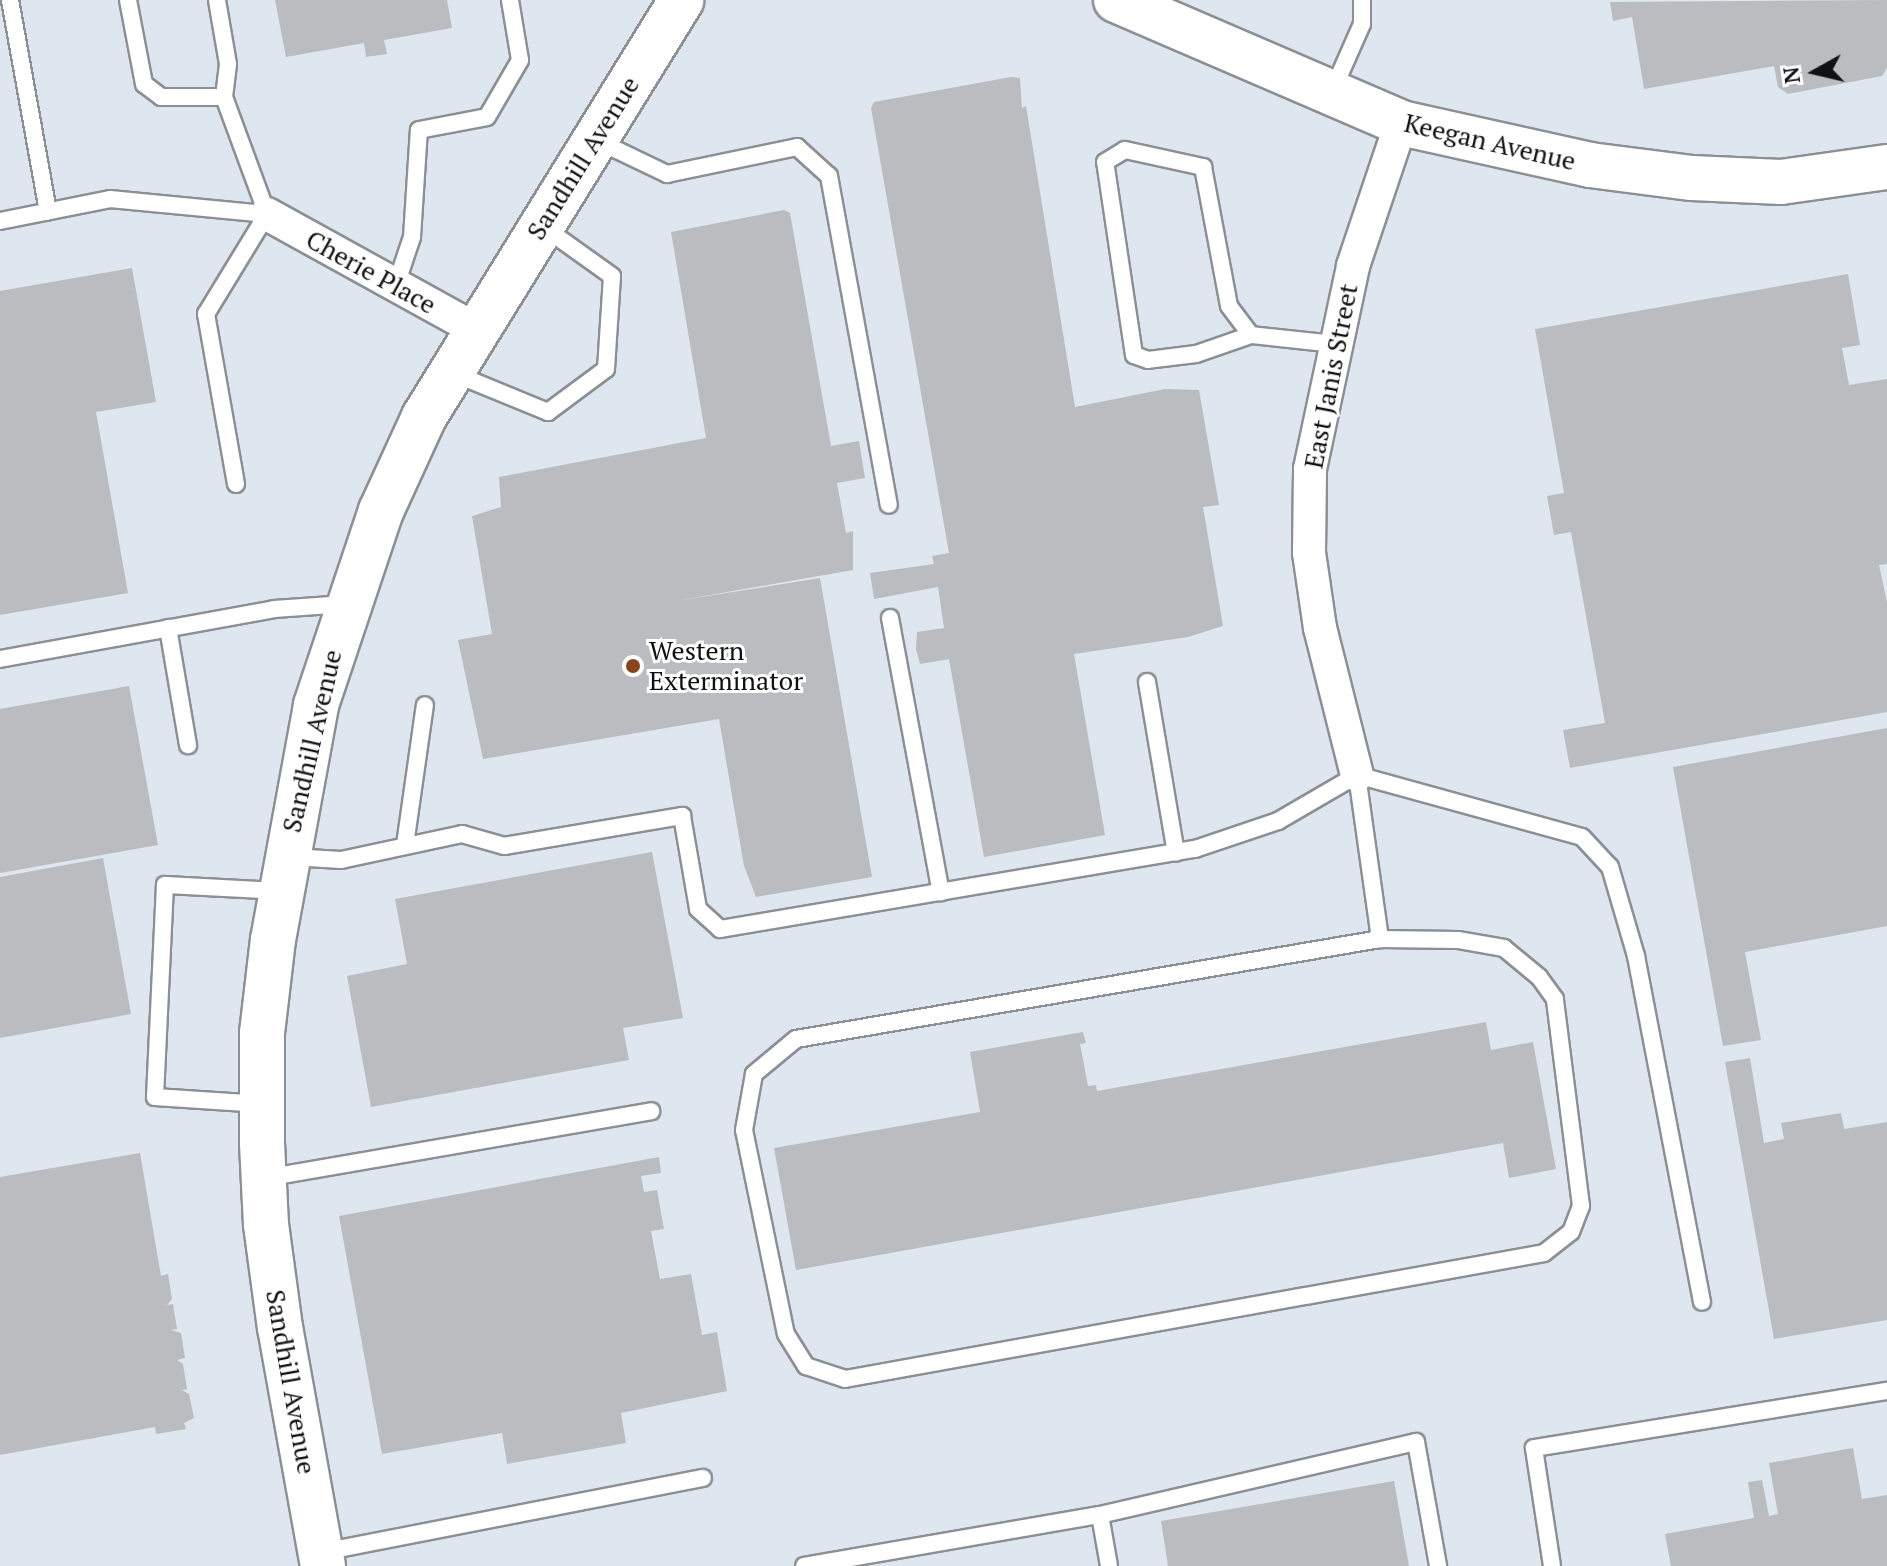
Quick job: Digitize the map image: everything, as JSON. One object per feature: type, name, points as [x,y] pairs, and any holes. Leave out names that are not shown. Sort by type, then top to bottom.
[{"type":"street","name":"Sandhill Avenue","points":[[322,1559],[280,1328],[264,1178],[262,1104],[262,1033],[283,874],[316,705],[346,604],[417,430],[475,329],[682,0]]},
{"type":"street","name":"Keegan Avenue","points":[[1116,0],[1401,123],[1590,165],[1692,178],[1781,182],[1887,167]]},
{"type":"street","name":"East Janis Street","points":[[1357,775],[1320,628],[1309,553],[1310,469],[1334,344],[1401,123]]},
{"type":"street","name":"Cherie Place","points":[[267,214],[475,329]]},
{"type":"lane","points":[[10,0],[48,212]]},
{"type":"lane","points":[[128,0],[144,84],[161,97],[224,97]]},
{"type":"lane","points":[[217,0],[228,64],[224,97],[267,214]]},
{"type":"lane","points":[[396,285],[412,237],[419,130],[487,117],[520,60],[510,0]]},
{"type":"lane","points":[[1332,94],[1362,24],[1362,0]]},
{"type":"lane","points":[[595,139],[667,174],[797,147],[829,176],[889,505]]},
{"type":"lane","points":[[1251,335],[1229,306],[1203,167],[1125,150],[1105,162],[1134,355],[1148,360],[1196,354],[1251,335],[1334,344]]},
{"type":"lane","points":[[0,221],[110,199],[267,214]]},
{"type":"lane","points":[[236,484],[206,314],[267,214]]},
{"type":"lane","points":[[452,373],[548,412],[606,369],[612,276],[540,225]]},
{"type":"lane","points":[[0,659],[274,609],[346,604]]},
{"type":"lane","points":[[890,618],[941,892]]},
{"type":"lane","points":[[168,628],[188,745]]},
{"type":"lane","points":[[1147,682],[1176,853]]},
{"type":"lane","points":[[405,845],[425,705]]},
{"type":"lane","points":[[1357,775],[1380,939]]},
{"type":"lane","points":[[262,1104],[155,1097],[165,885],[283,874],[462,834],[504,846],[682,816],[698,909],[720,929],[1176,853],[1278,821],[1357,775],[1582,837],[1610,867],[1636,956],[1702,1302]]},
{"type":"lane","points":[[1380,939],[1458,940],[1504,948],[1539,977],[1555,999],[1581,1206],[1571,1232],[1544,1253],[845,1379],[806,1366],[786,1334],[744,1130],[754,1074],[796,1039],[1380,939]]},
{"type":"lane","points":[[264,1178],[651,1111]]},
{"type":"lane","points":[[1552,1566],[1534,1448],[1887,1391]]},
{"type":"lane","points":[[804,1566],[1100,1515],[1416,1442],[1438,1566]]},
{"type":"lane","points":[[322,1559],[703,1478]]},
{"type":"lane","points":[[1100,1515],[1109,1566]]},
{"type":"shaded area","points":[[0,0],[1887,0],[1887,1566],[0,1566]]},
{"type":"building","points":[[275,0],[447,0],[452,28],[384,40],[387,54],[366,57],[364,43],[286,57]]},
{"type":"building","points":[[1887,0],[1887,68],[1882,76],[1788,94],[1778,87],[1774,66],[1644,89],[1632,17],[1613,21],[1610,2]]},
{"type":"building","points":[[1011,77],[1020,78],[1022,108],[1026,106],[1075,407],[1165,389],[1199,390],[1219,505],[1203,507],[1223,626],[1188,637],[1074,654],[1105,835],[984,857],[949,659],[920,664],[916,649],[917,632],[944,628],[938,587],[874,599],[870,573],[934,564],[932,556],[949,553],[871,108],[874,102]]},
{"type":"building","points":[[784,210],[790,213],[831,446],[859,441],[865,478],[837,483],[846,533],[853,531],[853,570],[676,601],[820,578],[872,877],[756,897],[744,866],[719,719],[483,759],[458,640],[492,634],[472,516],[501,507],[499,477],[706,438],[671,232]]},
{"type":"building","points":[[132,268],[156,402],[96,412],[128,593],[0,615],[0,291]]},
{"type":"building","points":[[1848,274],[1860,345],[1842,348],[1849,385],[1887,379],[1887,564],[1879,565],[1887,602],[1887,712],[1570,768],[1563,730],[1605,723],[1571,532],[1554,535],[1547,496],[1564,493],[1535,329]]},
{"type":"building","points":[[129,686],[158,845],[0,873],[0,709]]},
{"type":"building","points":[[1887,728],[1887,926],[1745,952],[1761,1040],[1723,1046],[1673,767]]},
{"type":"building","points":[[652,852],[683,1018],[623,1028],[629,1060],[371,1107],[347,976],[407,964],[395,899]]},
{"type":"building","points":[[103,858],[131,1014],[0,1038],[0,877]]},
{"type":"building","points":[[1486,1022],[1491,1050],[1533,1042],[1556,1169],[1509,1178],[1503,1143],[796,1270],[774,1148],[980,1112],[970,1052],[1083,1032],[1086,1043],[1080,1044],[1088,1086],[1096,1085],[1097,1091]]},
{"type":"building","points":[[1750,1058],[1764,1143],[1784,1139],[1781,1123],[1841,1113],[1844,1129],[1887,1122],[1887,1320],[1774,1339],[1725,1062]]},
{"type":"building","points":[[140,1153],[161,1276],[168,1274],[172,1299],[167,1305],[173,1304],[177,1329],[171,1330],[181,1333],[185,1358],[177,1360],[183,1364],[187,1389],[182,1390],[189,1394],[194,1418],[184,1423],[186,1429],[156,1434],[155,1427],[0,1455],[0,1177]]},
{"type":"building","points":[[659,1157],[661,1173],[641,1176],[644,1192],[657,1190],[664,1229],[651,1231],[660,1279],[691,1274],[702,1335],[717,1332],[727,1391],[621,1413],[626,1443],[507,1464],[502,1433],[382,1454],[339,1216]]},
{"type":"building","points":[[1853,1448],[1862,1499],[1887,1495],[1887,1566],[1671,1566],[1665,1534],[1754,1518],[1748,1482],[1762,1480],[1769,1516],[1778,1514],[1769,1463]]},
{"type":"building","points":[[1394,1481],[1409,1566],[1168,1566],[1161,1521]]},
{"type":"place","name":"Western Exterminator","points":[[633,666]]}]
